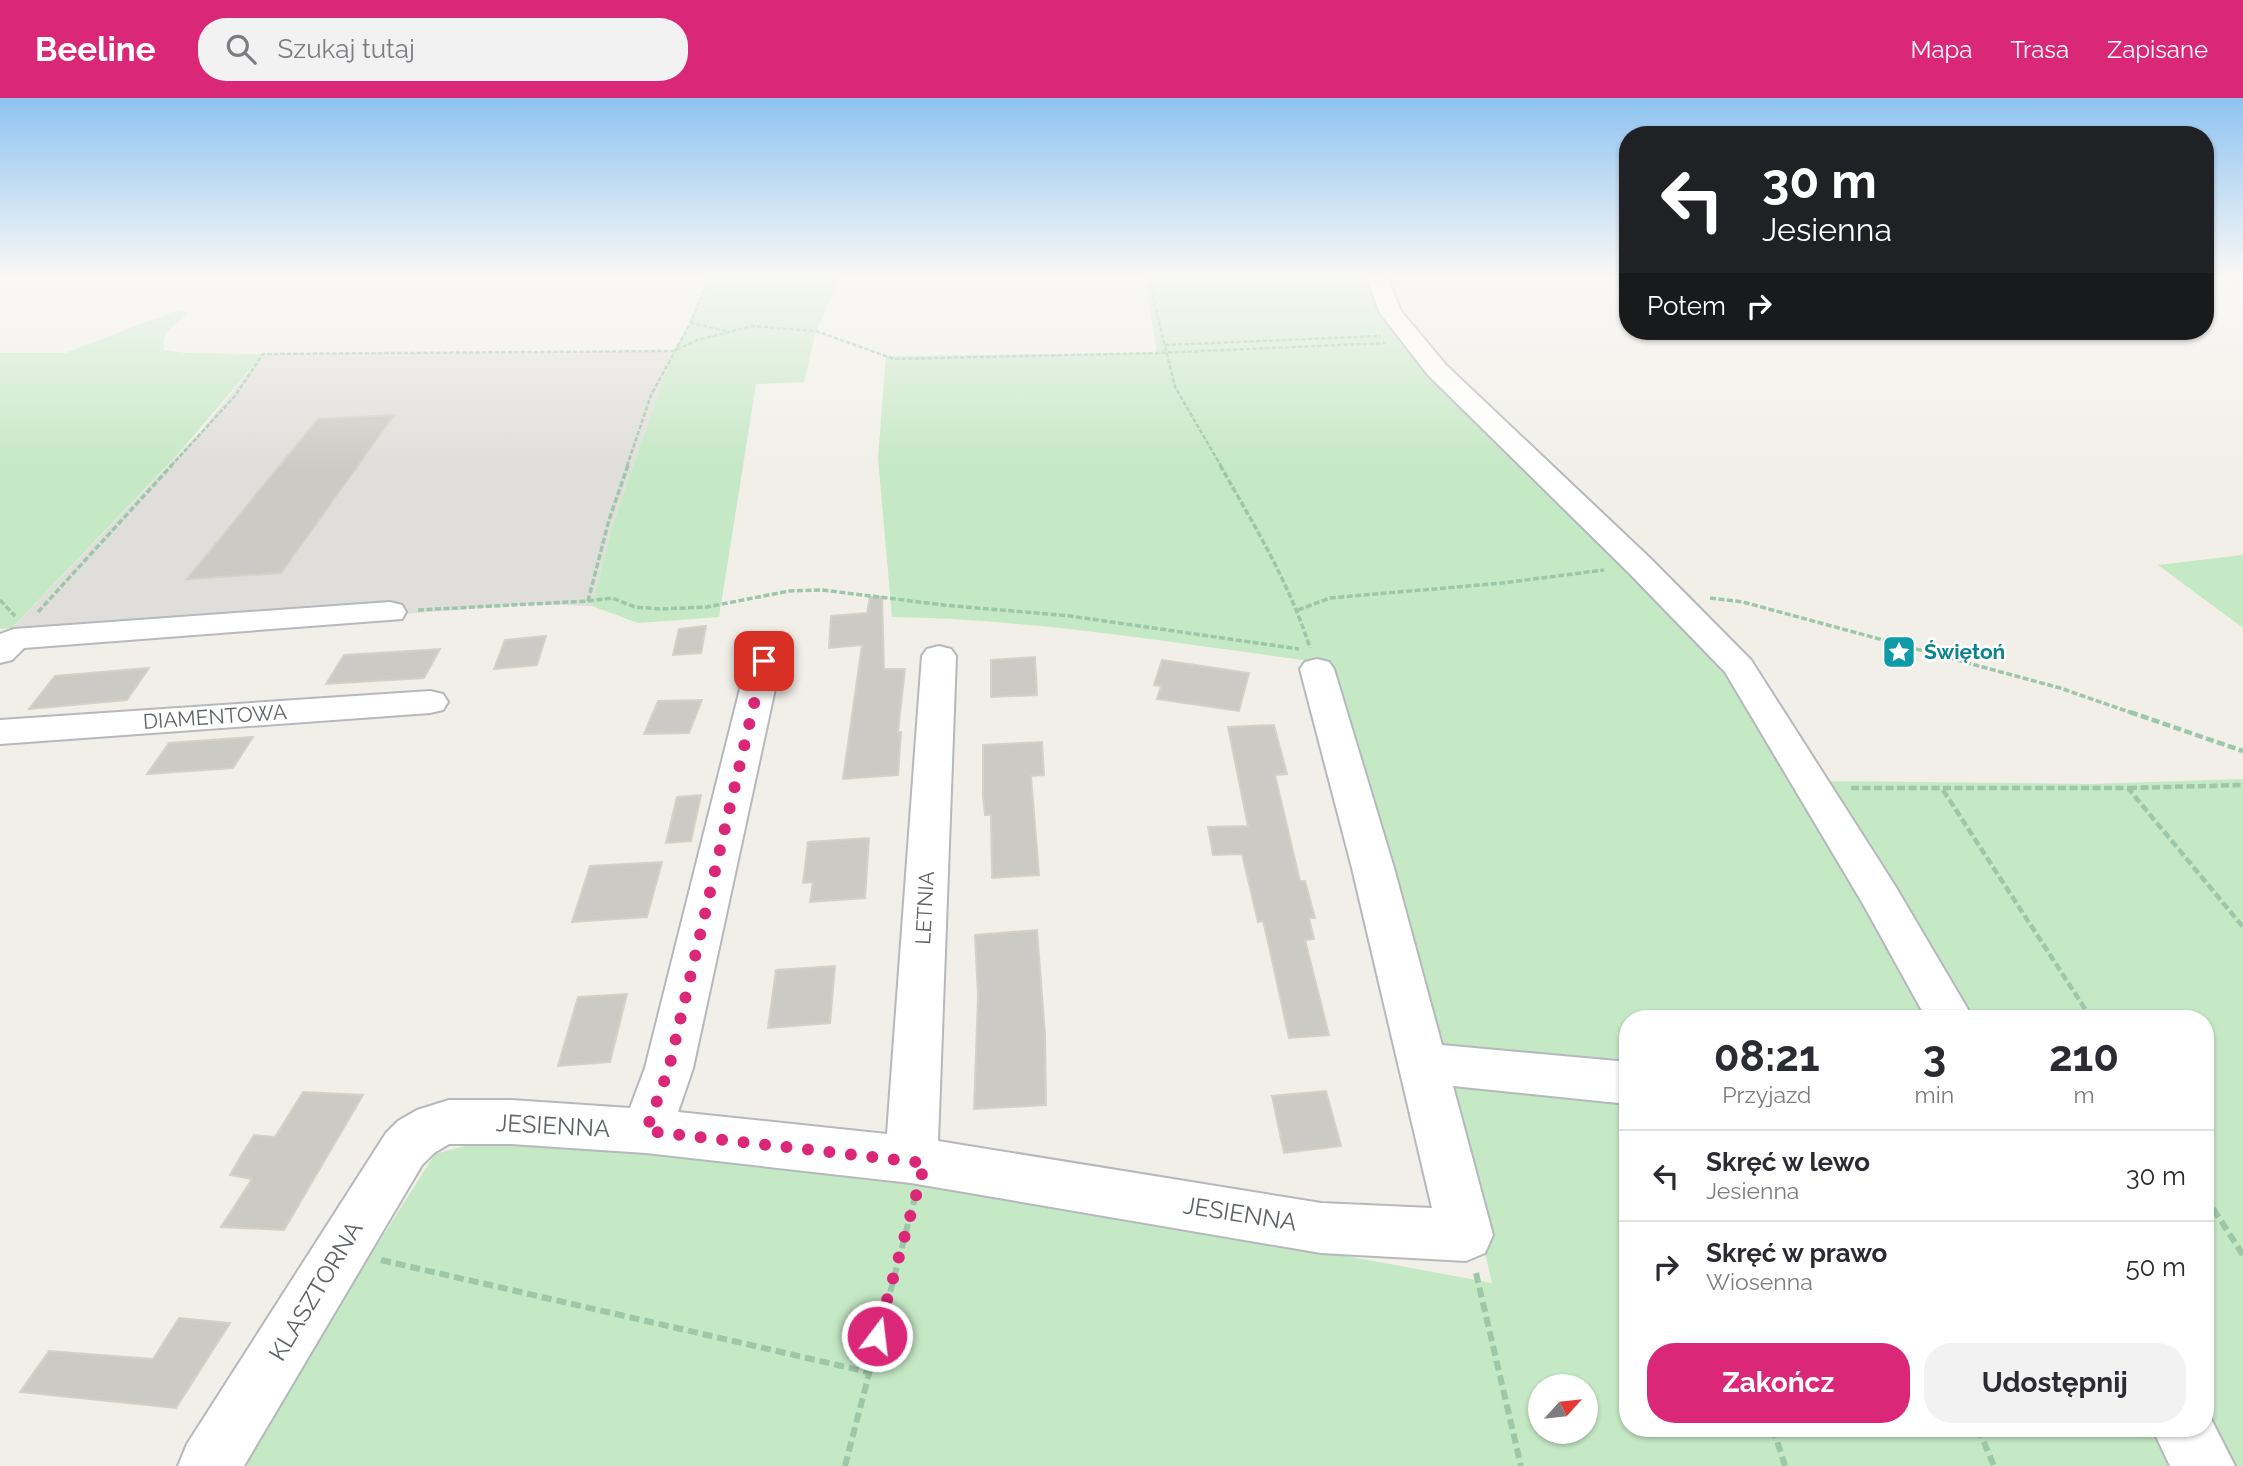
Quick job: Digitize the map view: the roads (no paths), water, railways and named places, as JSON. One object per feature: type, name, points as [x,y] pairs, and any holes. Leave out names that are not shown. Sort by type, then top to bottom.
[{"type":"street","points":[[1413,341],[1437,370],[1640,566],[1739,667],[1945,1010]]},
{"type":"street","points":[[17,636],[390,612]]},
{"type":"street","name":"LETNIA","points":[[918,1161],[939,656]]},
{"type":"street","points":[[1314,660],[1373,868],[1423,1065],[1619,1082]]},
{"type":"street","points":[[646,1131],[669,1068],[764,661]]},
{"type":"street","name":"DIAMENTOWA","points":[[0,732],[429,702]]},
{"type":"street","name":"JESIENNA","points":[[435,1126],[449,1122],[511,1122],[646,1131],[918,1161],[1321,1228],[1466,1235],[1423,1065]]},
{"type":"street","name":"KLASZTORNA","points":[[209,1466],[404,1149],[416,1137],[435,1126]]},
{"type":"street","points":[[2188,1437],[2204,1466]]},
{"type":"place","name":"Świętoń","points":[[1899,652]]}]
